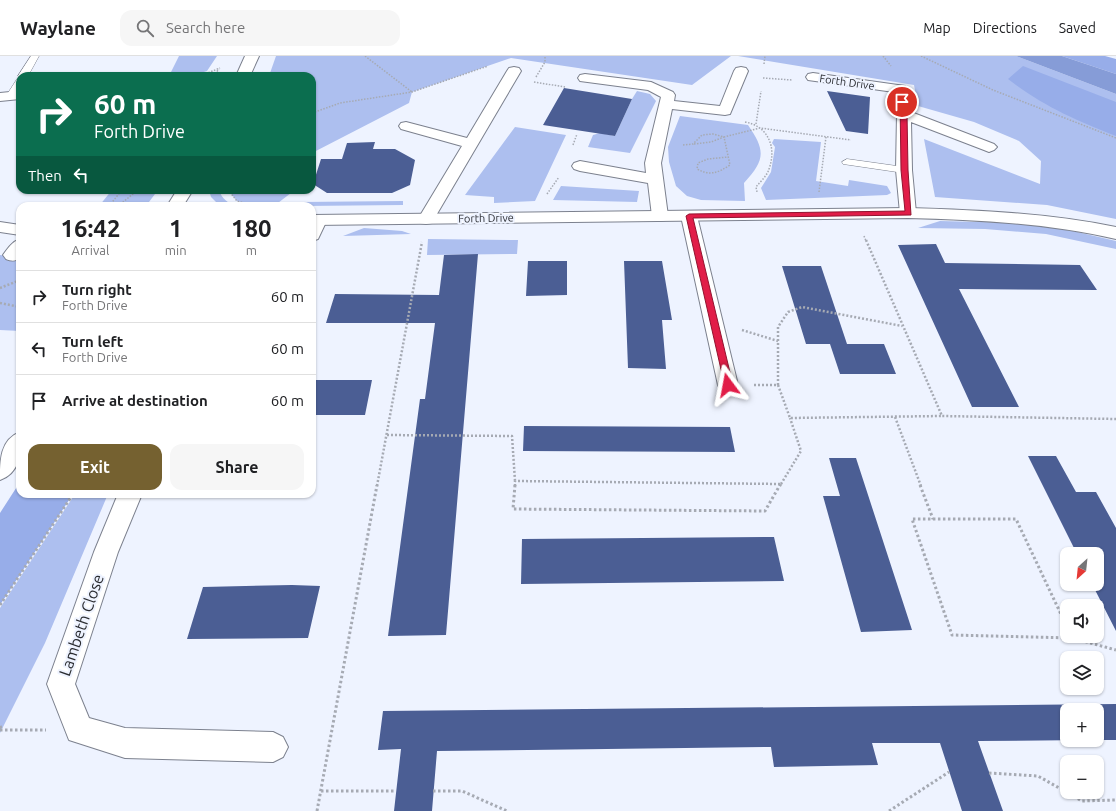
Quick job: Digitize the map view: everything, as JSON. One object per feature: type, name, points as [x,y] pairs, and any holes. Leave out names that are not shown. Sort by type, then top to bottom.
[{"type":"street","points":[[245,72],[251,57]]},
{"type":"street","points":[[426,219],[514,71]]},
{"type":"street","points":[[666,104],[724,111],[741,71]]},
{"type":"street","points":[[585,78],[651,86],[668,96],[653,163],[660,216]]},
{"type":"street","name":"Forth Drive","points":[[813,78],[900,89],[904,114],[904,170],[908,213]]},
{"type":"street","points":[[904,114],[989,147]]},
{"type":"street","points":[[406,126],[470,144]]},
{"type":"street","points":[[580,166],[656,180]]},
{"type":"street","name":"Forth Drive","points":[[316,225],[426,219],[908,213],[1008,216],[1049,220],[1116,233]]},
{"type":"street","points":[[689,216],[728,385]]},
{"type":"street","points":[[0,228],[16,230]]},
{"type":"street","points":[[0,470],[16,447]]},
{"type":"street","name":"Lambeth Close","points":[[79,730],[61,684],[106,552],[128,498]]},
{"type":"street","points":[[79,730],[125,743],[273,747]]},
{"type":"lane","points":[[25,72],[35,56]]},
{"type":"lane","points":[[10,96],[16,87]]},
{"type":"lane","points":[[847,162],[904,170]]},
{"type":"path","points":[[365,56],[412,92]]},
{"type":"path","points":[[921,56],[954,74],[1002,95],[1116,138]]},
{"type":"path","points":[[316,112],[340,103],[412,92],[492,65]]},
{"type":"path","points":[[209,72],[221,67]]},
{"type":"path","points":[[756,124],[769,137],[772,148],[769,170],[756,187],[758,195]]},
{"type":"path","points":[[679,145],[711,142],[724,137],[760,128],[856,141]]},
{"type":"path","points":[[693,144],[702,135],[713,134],[724,137]]},
{"type":"path","points":[[724,137],[730,165],[720,173],[705,175],[697,169],[698,164],[708,159],[728,157]]},
{"type":"path","points":[[819,193],[826,137]]},
{"type":"path","points":[[573,145],[580,146]]},
{"type":"path","points":[[112,202],[119,194]]},
{"type":"path","points":[[123,202],[133,194]]},
{"type":"path","points":[[231,194],[237,201],[241,202]]},
{"type":"path","points":[[864,235],[942,416]]},
{"type":"path","points":[[317,811],[423,237]]},
{"type":"path","points":[[0,288],[16,282]]},
{"type":"path","points":[[0,303],[16,307]]},
{"type":"path","points":[[387,435],[512,436],[515,481],[513,509],[765,511],[801,451],[778,385],[778,327],[788,312],[802,307],[903,326]]},
{"type":"path","points":[[713,321],[778,341]]},
{"type":"path","points":[[728,385],[778,385]]},
{"type":"path","points":[[895,416],[933,519]]},
{"type":"path","points":[[790,418],[942,416],[1116,419]]},
{"type":"path","points":[[515,481],[782,484]]},
{"type":"path","points":[[0,605],[70,498]]},
{"type":"path","points":[[1060,612],[1016,518],[912,519],[952,635],[1060,637]]},
{"type":"path","points":[[1092,643],[1116,650]]},
{"type":"path","points":[[1,729],[79,730]]},
{"type":"path","points":[[889,811],[949,772]]},
{"type":"path","points":[[989,773],[1038,776],[1082,801],[1116,800]]},
{"type":"path","points":[[320,791],[396,791]]},
{"type":"path","points":[[434,791],[462,791],[507,811]]},
{"type":"shaded area","points":[[179,56],[217,56],[207,71],[171,72]]},
{"type":"shaded area","points":[[276,56],[731,56],[692,85],[511,58],[412,92],[409,103],[316,151],[316,72],[270,72]]},
{"type":"shaded area","points":[[738,56],[1016,56],[1116,94],[1116,219],[1047,205],[935,197],[924,139],[1040,184],[1041,161],[1019,141],[974,122],[918,106],[914,85]]},
{"type":"shaded area","points":[[1016,56],[1062,56],[1116,74],[1116,94]]},
{"type":"shaded area","points":[[1062,56],[1105,56],[1116,59],[1116,74]]},
{"type":"shaded area","points":[[1023,66],[1116,102],[1116,136],[1060,112],[1021,89],[1008,79]]},
{"type":"shaded area","points":[[637,91],[650,94],[656,101],[630,153],[588,147],[593,135],[600,133],[615,136]]},
{"type":"shaded area","points":[[680,116],[748,125],[758,142],[761,155],[756,168],[744,183],[745,201],[701,200],[687,196],[676,186],[669,162],[668,147]]},
{"type":"shaded area","points":[[515,127],[566,135],[535,201],[494,203],[494,197],[465,195]]},
{"type":"shaded area","points":[[774,139],[821,142],[816,181],[848,186],[849,180],[887,186],[891,193],[887,195],[766,200],[761,188],[771,172],[775,147],[772,143]]},
{"type":"shaded area","points":[[561,186],[639,191],[637,202],[553,200]]},
{"type":"shaded area","points":[[109,194],[155,194],[149,202],[102,202]]},
{"type":"shaded area","points":[[210,194],[221,194],[228,202],[216,202]]},
{"type":"shaded area","points":[[231,194],[290,194],[279,202],[237,201]]},
{"type":"shaded area","points":[[403,201],[403,205],[316,206],[316,202],[301,202]]},
{"type":"shaded area","points":[[940,221],[1018,223],[1073,231],[1116,241],[1116,249],[1046,234],[985,229],[918,228]]},
{"type":"shaded area","points":[[364,228],[402,231],[411,234],[343,236]]},
{"type":"shaded area","points":[[428,239],[518,240],[517,254],[427,255]]},
{"type":"shaded area","points":[[0,255],[16,257],[16,331],[0,330]]},
{"type":"shaded area","points":[[16,488],[16,498],[70,498],[0,605],[0,513]]},
{"type":"shaded area","points":[[72,498],[106,498],[45,643],[0,733],[0,608]]},
{"type":"building","points":[[564,88],[632,99],[615,136],[543,125]]},
{"type":"building","points":[[827,91],[870,97],[868,134],[846,131]]},
{"type":"building","points":[[375,142],[373,149],[395,149],[415,160],[410,185],[392,193],[327,193],[316,186],[316,175],[321,159],[342,159],[347,143]]},
{"type":"building","points":[[936,244],[945,263],[1080,265],[1097,290],[959,289],[1019,407],[972,407],[898,245]]},
{"type":"building","points":[[478,254],[446,635],[388,636],[420,399],[425,399],[435,323],[326,323],[335,294],[439,295],[444,255]]},
{"type":"building","points":[[528,261],[567,261],[567,295],[526,296]]},
{"type":"building","points":[[624,261],[662,261],[672,320],[662,320],[666,369],[628,368]]},
{"type":"building","points":[[782,266],[821,266],[847,344],[884,344],[896,374],[840,374],[830,344],[806,344]]},
{"type":"building","points":[[316,380],[372,380],[365,415],[316,415]]},
{"type":"building","points":[[524,426],[730,427],[735,452],[523,451]]},
{"type":"building","points":[[1028,456],[1056,456],[1076,492],[1096,492],[1116,528],[1116,631],[1104,608],[1104,599],[1100,599],[1096,591],[1104,591],[1104,547],[1074,547]]},
{"type":"building","points":[[829,458],[856,458],[912,630],[861,632],[823,496],[840,496]]},
{"type":"building","points":[[774,537],[784,581],[521,584],[522,539]]},
{"type":"building","points":[[292,585],[320,586],[308,638],[187,639],[203,587]]},
{"type":"building","points":[[1104,704],[1116,704],[1116,740],[1104,740]]},
{"type":"building","points":[[1060,705],[1060,740],[978,741],[1003,811],[962,811],[940,743],[872,743],[878,765],[774,767],[771,747],[437,751],[432,811],[394,811],[401,749],[378,750],[383,711]]},
{"type":"route","points":[[728,385],[689,216],[908,213],[904,170],[904,114],[902,102]]}]
